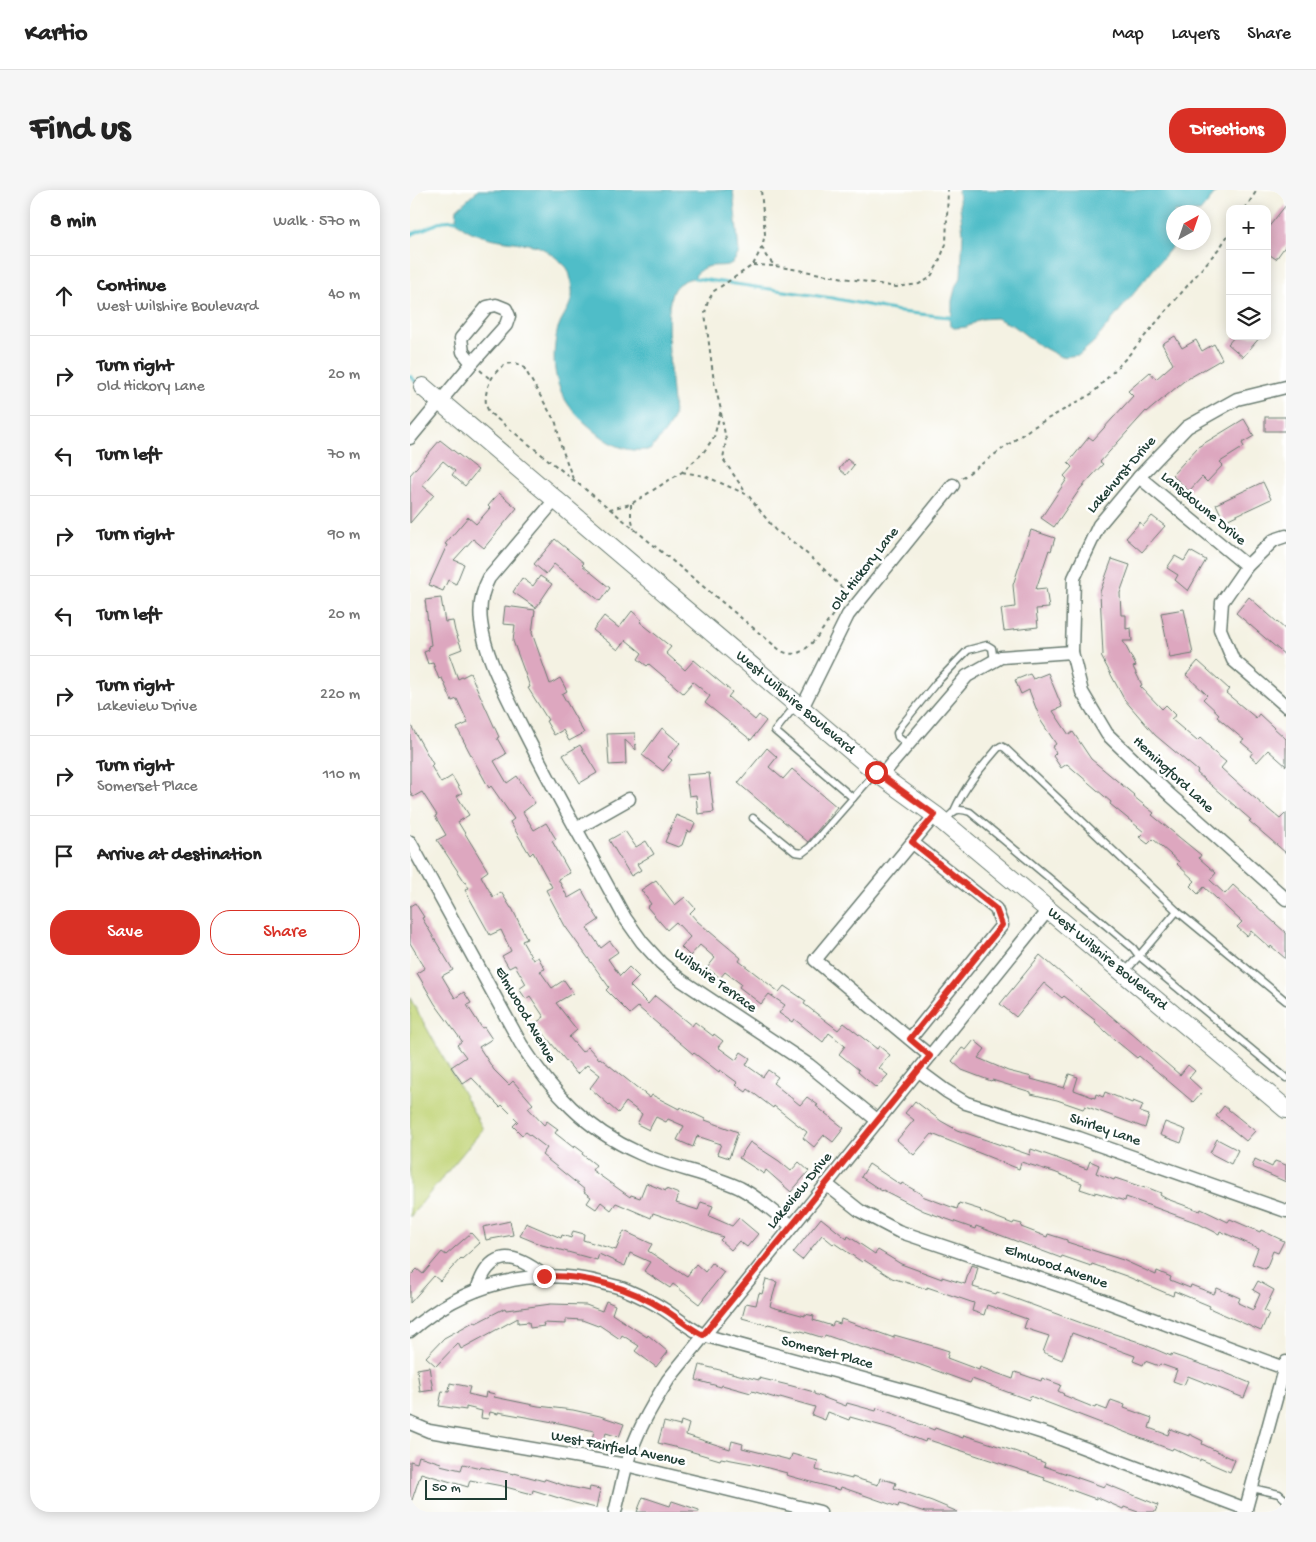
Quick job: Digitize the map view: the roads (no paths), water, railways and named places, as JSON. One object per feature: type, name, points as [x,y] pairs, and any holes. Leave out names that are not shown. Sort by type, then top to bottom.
[{"type":"street","points":[[410,438],[472,363]]},
{"type":"street","name":"West Wilshire Boulevard","points":[[423,387],[879,774],[944,816],[1048,910],[1286,1109]]},
{"type":"street","name":"Lakehurst Drive","points":[[1072,652],[1074,578],[1099,525],[1139,477],[1187,426],[1237,398],[1286,387]]},
{"type":"street","name":"Lansdowne Drive","points":[[1139,477],[1247,566]]},
{"type":"street","name":"Old Hickory Lane","points":[[800,706],[848,615],[954,485]]},
{"type":"street","name":"Wilshire Terrace","points":[[555,500],[489,578],[483,590],[480,620],[486,644],[502,686],[528,741],[625,918],[642,942],[661,963],[703,996],[809,1065],[878,1121]]},
{"type":"street","points":[[1286,536],[1274,540],[1247,566],[1222,602],[1220,629],[1233,660],[1286,706]]},
{"type":"street","points":[[879,774],[908,745],[967,676],[1001,658],[1072,652]]},
{"type":"street","name":"Hemingford Lane","points":[[1072,652],[1082,692],[1106,734],[1170,795],[1286,899]]},
{"type":"street","points":[[576,828],[629,799]]},
{"type":"street","points":[[930,1056],[815,960],[912,842],[944,816]]},
{"type":"street","name":"Elmwood Avenue","points":[[410,842],[521,1044],[555,1092],[586,1120],[620,1144],[657,1161],[717,1179],[741,1189],[792,1226]]},
{"type":"street","points":[[910,1039],[1002,925],[996,909],[912,842]]},
{"type":"street","name":"Lakeview Drive","points":[[615,1512],[626,1465],[639,1431],[673,1373],[1048,910]]},
{"type":"street","name":"Shirley Lane","points":[[918,1071],[946,1092],[966,1103],[1079,1138],[1286,1211]]},
{"type":"street","name":"Elmwood Avenue","points":[[826,1184],[860,1211],[898,1231],[1088,1295],[1285,1365]]},
{"type":"street","points":[[477,1290],[481,1276],[486,1269],[500,1260],[518,1259],[544,1276]]},
{"type":"street","name":"Somerset Place","points":[[410,1331],[448,1304],[477,1290],[506,1280],[544,1276],[574,1277],[622,1288],[664,1309],[691,1329],[703,1335],[922,1395],[1050,1435],[1246,1511]]},
{"type":"street","points":[[1246,1511],[1282,1395],[1285,1365]]},
{"type":"street","name":"West Fairfield Avenue","points":[[410,1423],[429,1431],[626,1465],[820,1512]]},
{"type":"lane","points":[[908,745],[898,738],[897,733],[901,726],[936,683],[968,650],[987,644],[992,648],[994,661]]},
{"type":"lane","points":[[800,706],[775,731],[853,798]]},
{"type":"lane","points":[[944,816],[969,782],[998,748],[1001,746],[1005,748],[1177,911],[1286,1002]]},
{"type":"lane","points":[[753,818],[795,852],[802,853],[810,847],[853,798],[879,774]]},
{"type":"lane","points":[[944,816],[961,809],[970,812],[1127,942],[1139,956],[1286,1078]]},
{"type":"lane","points":[[1124,974],[1177,911]]},
{"type":"lane","points":[[1252,1488],[1279,1494],[1286,1500]]},
{"type":"water","points":[[478,190],[733,190],[739,252],[736,258],[728,265],[708,267],[698,272],[694,278],[685,280],[674,289],[670,299],[668,330],[674,414],[667,429],[650,450],[630,450],[609,442],[583,421],[566,401],[557,379],[554,354],[558,328],[572,298],[570,275],[564,265],[537,246],[493,239],[463,227],[456,220],[457,209]]},
{"type":"water","points":[[958,190],[1218,190],[1206,205],[1166,205],[1166,250],[1169,250],[1094,342],[1079,355],[1061,357],[1037,344],[1014,326],[996,318],[980,319],[967,327],[954,328],[950,325],[949,317],[952,314],[952,301],[956,285],[961,278],[963,233]]},
{"type":"waterway","points":[[410,235],[443,221],[456,220]]},
{"type":"waterway","points":[[694,278],[832,298],[900,312],[949,317]]},
{"type":"waterway","points":[[410,376],[418,384]]}]
